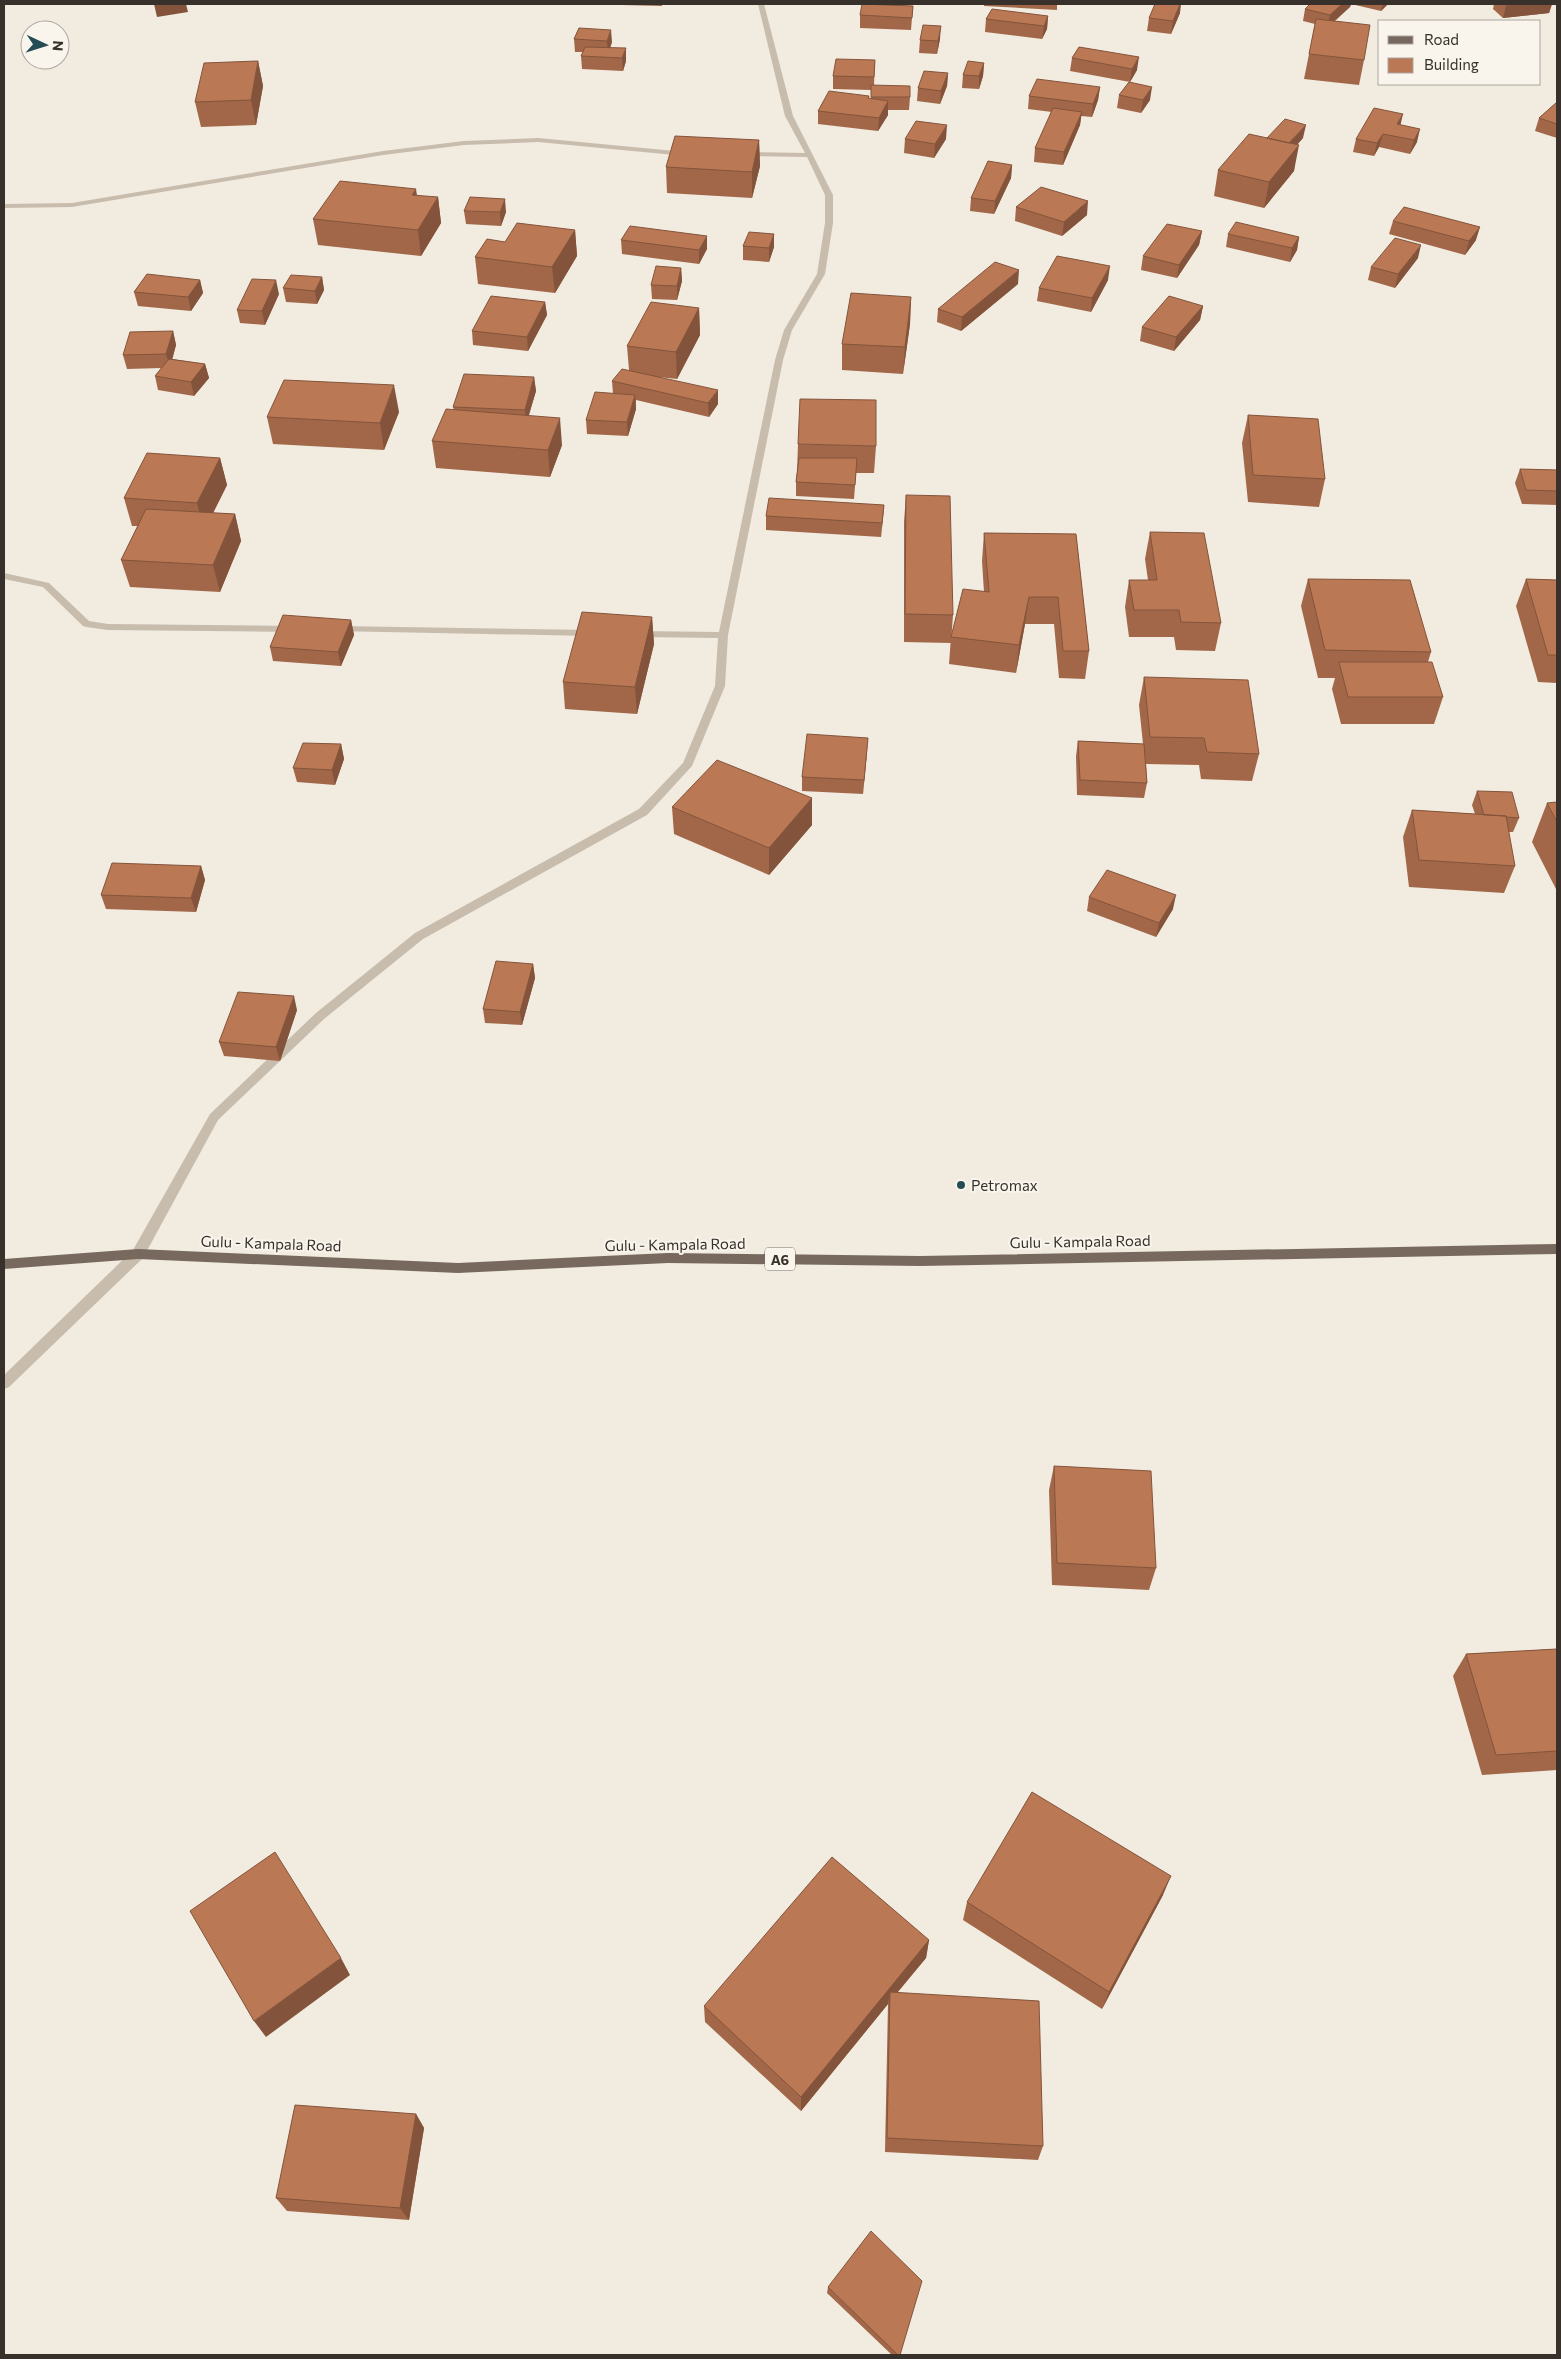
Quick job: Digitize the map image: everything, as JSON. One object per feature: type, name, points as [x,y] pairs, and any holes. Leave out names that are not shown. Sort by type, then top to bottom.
[{"type":"main road","name":"Gulu - Kampala Road","points":[[4,1264],[138,1254],[458,1268],[668,1258],[920,1261],[1557,1249]]},
{"type":"street","points":[[4,1383],[138,1254],[214,1117],[320,1016],[420,936],[643,812],[688,764],[720,686],[723,635],[779,360],[788,330],[821,274],[829,223],[829,195],[810,155],[788,116],[761,4]]},
{"type":"street","points":[[4,206],[72,204],[383,153],[464,143],[538,140],[698,154]]},
{"type":"street","points":[[736,154],[810,155]]},
{"type":"street","points":[[4,576],[46,585],[86,624],[108,627],[308,629]]},
{"type":"street","points":[[328,629],[606,633]]},
{"type":"street","points":[[625,633],[723,635]]},
{"type":"building","points":[[862,4],[913,6],[912,18],[860,15]]},
{"type":"building","points":[[1155,4],[1180,4],[1173,21],[1149,18]]},
{"type":"building","points":[[1310,4],[1342,4],[1330,15],[1305,9]]},
{"type":"building","points":[[1505,4],[1523,4],[1506,6]]},
{"type":"building","points":[[992,9],[1048,16],[1044,26],[986,19]]},
{"type":"building","points":[[1316,19],[1370,25],[1364,60],[1309,54]]},
{"type":"building","points":[[923,25],[941,26],[938,41],[920,40]]},
{"type":"building","points":[[579,28],[611,30],[607,41],[574,39]]},
{"type":"building","points":[[585,47],[626,48],[622,58],[581,56]]},
{"type":"building","points":[[1079,47],[1139,57],[1132,69],[1072,58]]},
{"type":"building","points":[[836,59],[875,60],[874,77],[833,76]]},
{"type":"building","points":[[258,61],[251,100],[195,102],[204,63]]},
{"type":"building","points":[[968,61],[984,63],[979,76],[963,75]]},
{"type":"building","points":[[924,71],[948,73],[941,91],[918,88]]},
{"type":"building","points":[[1037,79],[1100,87],[1093,104],[1029,96]]},
{"type":"building","points":[[1129,82],[1152,87],[1143,100],[1119,95]]},
{"type":"building","points":[[871,85],[910,86],[910,97],[871,97]]},
{"type":"building","points":[[829,91],[869,96],[868,98],[888,101],[879,118],[818,111]]},
{"type":"building","points":[[1557,102],[1557,124],[1539,118]]},
{"type":"building","points":[[1053,108],[1082,112],[1064,152],[1035,148]]},
{"type":"building","points":[[1374,108],[1403,114],[1397,124],[1420,129],[1414,140],[1383,134],[1377,143],[1356,139]]},
{"type":"building","points":[[1285,119],[1306,125],[1289,143],[1267,138]]},
{"type":"building","points":[[916,121],[947,125],[935,144],[905,139]]},
{"type":"building","points":[[1249,134],[1299,145],[1269,182],[1218,170]]},
{"type":"building","points":[[675,136],[759,140],[752,172],[666,167]]},
{"type":"building","points":[[988,161],[1012,165],[995,201],[971,198]]},
{"type":"building","points":[[340,181],[416,189],[412,195],[438,197],[418,230],[313,219]]},
{"type":"building","points":[[1041,187],[1088,201],[1064,222],[1016,207]]},
{"type":"building","points":[[470,197],[505,199],[500,212],[464,211]]},
{"type":"building","points":[[1404,207],[1480,227],[1469,241],[1393,221]]},
{"type":"building","points":[[1236,222],[1299,237],[1292,248],[1228,234]]},
{"type":"building","points":[[517,223],[575,230],[552,267],[475,257],[487,239],[505,242]]},
{"type":"building","points":[[1167,224],[1202,231],[1179,265],[1143,256]]},
{"type":"building","points":[[630,226],[707,236],[699,250],[621,240]]},
{"type":"building","points":[[749,232],[774,234],[769,248],[743,246]]},
{"type":"building","points":[[1395,238],[1421,245],[1398,274],[1371,267]]},
{"type":"building","points":[[1057,256],[1110,266],[1092,298],[1039,288]]},
{"type":"building","points":[[995,262],[1019,270],[962,317],[938,309]]},
{"type":"building","points":[[656,266],[681,268],[677,286],[651,285]]},
{"type":"building","points":[[147,274],[200,280],[188,297],[134,292]]},
{"type":"building","points":[[291,275],[322,277],[315,291],[283,288]]},
{"type":"building","points":[[252,279],[276,280],[262,311],[237,310]]},
{"type":"building","points":[[851,293],[911,297],[905,347],[842,344]]},
{"type":"building","points":[[491,296],[545,302],[527,337],[472,331]]},
{"type":"building","points":[[1169,296],[1203,306],[1176,337],[1142,327]]},
{"type":"building","points":[[651,302],[699,308],[676,352],[627,346]]},
{"type":"building","points":[[173,331],[166,354],[123,355],[130,332]]},
{"type":"building","points":[[169,359],[205,364],[191,382],[155,376]]},
{"type":"building","points":[[622,369],[718,390],[708,403],[612,381]]},
{"type":"building","points":[[464,374],[534,377],[525,410],[453,407]]},
{"type":"building","points":[[284,380],[394,385],[380,423],[267,417]]},
{"type":"building","points":[[595,392],[635,395],[627,422],[586,420]]},
{"type":"building","points":[[800,399],[876,400],[876,446],[798,444]]},
{"type":"building","points":[[446,409],[560,418],[548,450],[432,441]]},
{"type":"building","points":[[1248,415],[1318,419],[1325,479],[1253,475]]},
{"type":"building","points":[[147,453],[220,458],[197,503],[124,498]]},
{"type":"building","points":[[799,458],[857,458],[855,485],[796,482]]},
{"type":"building","points":[[1520,469],[1557,470],[1557,491],[1526,490]]},
{"type":"building","points":[[906,495],[950,496],[953,615],[905,614]]},
{"type":"building","points":[[769,498],[884,505],[882,523],[766,516]]},
{"type":"building","points":[[146,509],[235,514],[213,565],[121,560]]},
{"type":"building","points":[[1150,532],[1204,533],[1221,623],[1181,622],[1179,610],[1134,610],[1129,580],[1157,580]]},
{"type":"building","points":[[984,533],[1076,534],[1089,651],[1063,651],[1058,597],[1029,597],[1019,645],[951,637],[963,589],[989,592]]},
{"type":"building","points":[[1308,579],[1410,580],[1431,652],[1325,650]]},
{"type":"building","points":[[1526,579],[1557,580],[1557,655],[1548,655]]},
{"type":"building","points":[[582,612],[652,617],[635,687],[563,682]]},
{"type":"building","points":[[283,615],[351,620],[338,652],[270,647]]},
{"type":"building","points":[[1339,662],[1432,662],[1443,697],[1348,697]]},
{"type":"building","points":[[1144,677],[1248,680],[1259,754],[1207,752],[1204,738],[1150,737]]},
{"type":"building","points":[[807,734],[868,738],[864,780],[802,777]]},
{"type":"building","points":[[1078,741],[1144,744],[1147,783],[1080,780]]},
{"type":"building","points":[[303,743],[341,744],[332,770],[293,768]]},
{"type":"building","points":[[717,760],[812,798],[769,848],[672,807]]},
{"type":"building","points":[[1477,791],[1512,792],[1519,818],[1484,815]]},
{"type":"building","points":[[1557,802],[1557,822],[1547,803]]},
{"type":"building","points":[[1412,810],[1506,816],[1515,866],[1419,860]]},
{"type":"building","points":[[112,863],[201,866],[191,898],[101,895]]},
{"type":"building","points":[[1107,870],[1176,895],[1159,923],[1089,897]]},
{"type":"building","points":[[496,961],[533,964],[520,1012],[483,1009]]},
{"type":"building","points":[[238,992],[294,996],[276,1047],[219,1042]]},
{"type":"building","points":[[1054,1466],[1151,1471],[1156,1568],[1057,1563]]},
{"type":"building","points":[[1557,1649],[1557,1751],[1496,1755],[1466,1654]]},
{"type":"building","points":[[1032,1792],[1171,1876],[1109,1992],[967,1902]]},
{"type":"building","points":[[275,1852],[341,1958],[254,2021],[190,1911]]},
{"type":"building","points":[[832,1857],[929,1940],[801,2097],[704,2006]]},
{"type":"building","points":[[890,1992],[1039,2001],[1043,2146],[887,2138]]},
{"type":"building","points":[[295,2105],[416,2114],[400,2208],[276,2198]]},
{"type":"building","points":[[871,2231],[922,2281],[900,2355],[828,2287]]},
{"type":"place","name":"Petromax","points":[[961,1185]]}]
